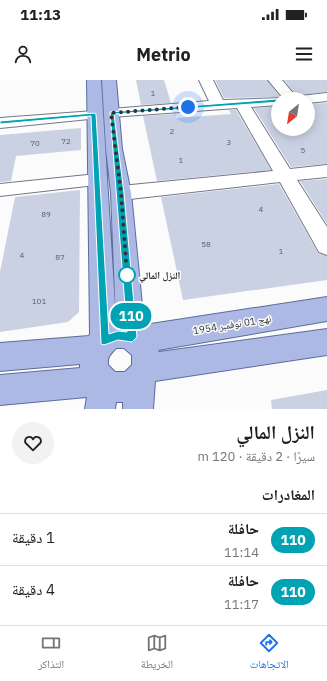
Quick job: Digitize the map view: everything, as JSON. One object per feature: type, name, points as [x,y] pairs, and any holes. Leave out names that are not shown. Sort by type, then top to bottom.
[{"type":"main road","points":[[94,80],[121,193],[134,338]]},
{"type":"main road","points":[[101,391],[93,362],[101,345],[97,180],[103,114],[109,80]]},
{"type":"main road","name":"نهج 01 نوفمبر 1954","points":[[134,338],[327,309]]},
{"type":"main road","points":[[0,357],[101,345],[118,335],[134,338],[141,344],[146,355],[142,373],[138,409]]},
{"type":"main road","points":[[0,390],[101,391],[126,387],[142,373],[327,342]]},
{"type":"street","points":[[206,80],[218,105]]},
{"type":"street","points":[[275,80],[285,92]]},
{"type":"street","points":[[315,98],[327,97]]},
{"type":"street","points":[[0,122],[271,101]]},
{"type":"street","points":[[242,103],[327,246]]},
{"type":"street","points":[[121,193],[327,171]]},
{"type":"street","points":[[0,209],[2,190],[97,180]]},
{"type":"building","points":[[136,80],[164,80],[171,103],[141,105]]},
{"type":"building","points":[[215,80],[267,80],[276,92],[271,92],[271,97],[224,98]]},
{"type":"building","points":[[284,80],[327,80],[327,92],[315,93],[315,92],[294,92]]},
{"type":"building","points":[[327,103],[327,164],[291,167],[272,136],[315,136],[315,104]]},
{"type":"building","points":[[271,107],[271,135],[254,108]]},
{"type":"building","points":[[229,110],[236,110],[271,170],[157,181],[143,116],[175,114],[176,118],[231,114]]},
{"type":"building","points":[[81,128],[81,150],[16,156],[11,181],[0,182],[0,135]]},
{"type":"building","points":[[327,179],[327,224],[300,181]]},
{"type":"building","points":[[279,184],[318,253],[327,256],[327,280],[183,300],[161,197]]},
{"type":"building","points":[[80,190],[79,312],[68,322],[0,332],[0,272],[15,197]]},
{"type":"building","points":[[327,390],[327,409],[272,409],[271,400]]},
{"type":"bus line","name":"110","points":[[0,122],[94,114],[104,341],[118,335],[132,337],[121,193],[114,149],[111,113],[271,101]]},
{"type":"place","name":"النزل المالي","points":[[127,275]]},
{"type":"route","points":[[127,275],[121,193],[114,149],[111,113],[188,107]]}]
